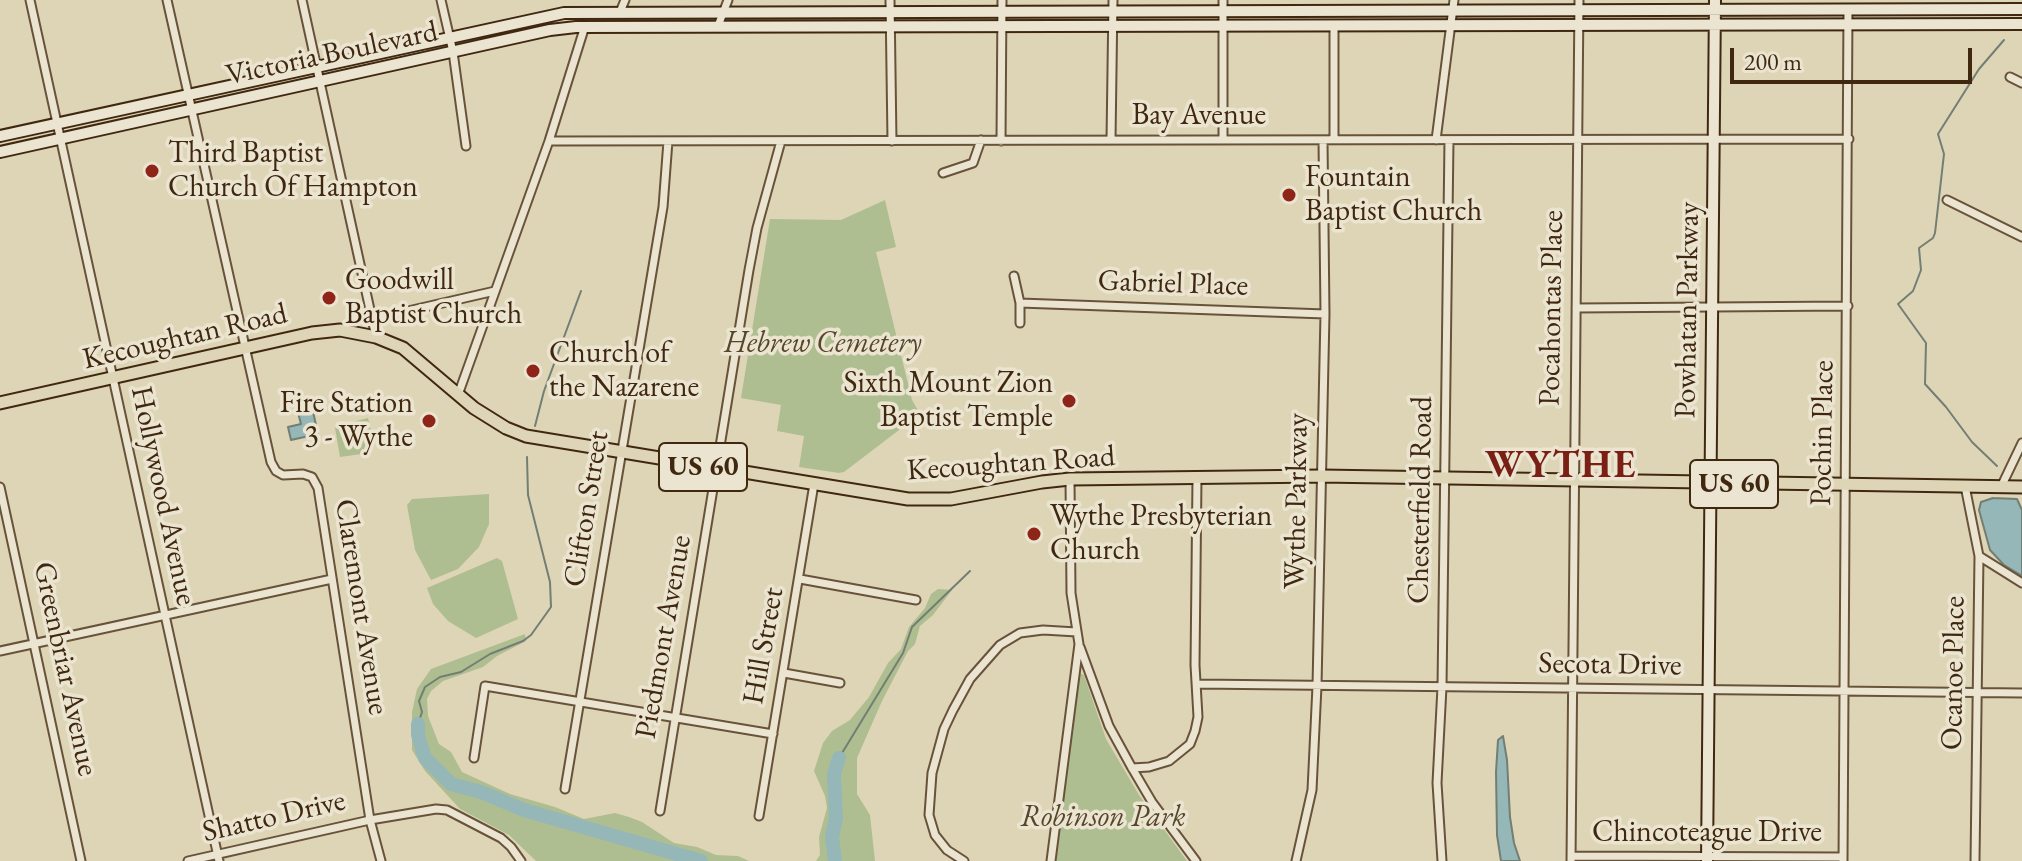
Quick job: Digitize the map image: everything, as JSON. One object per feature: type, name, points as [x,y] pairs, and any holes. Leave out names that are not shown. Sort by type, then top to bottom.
[{"type":"main road","name":"Victoria Boulevard","points":[[0,136],[549,15],[1002,5],[1715,5],[2022,9]]},
{"type":"main road","name":"Powhatan Parkway","points":[[1707,858],[1715,5]]},
{"type":"main road","name":"Victoria Boulevard","points":[[0,152],[550,30],[585,26],[2022,24]]},
{"type":"main road","name":"Kecoughtan Road","points":[[0,403],[312,333],[340,330],[376,337],[415,357],[488,418],[526,436],[908,499],[931,500],[1070,479],[1321,476],[2022,487]]},
{"type":"street","name":"Hollywood Avenue","points":[[30,0],[218,858]]},
{"type":"street","points":[[167,0],[244,348]]},
{"type":"street","points":[[302,0],[376,337]]},
{"type":"street","points":[[441,0],[453,52],[466,146]]},
{"type":"street","points":[[620,12],[625,0]]},
{"type":"street","points":[[718,26],[728,0]]},
{"type":"street","points":[[1001,141],[1002,5]]},
{"type":"street","points":[[1223,5],[1223,140]]},
{"type":"street","points":[[1436,140],[1454,5]]},
{"type":"street","name":"Pocahontas Place","points":[[1571,859],[1579,5]]},
{"type":"street","points":[[890,6],[892,141]]},
{"type":"street","points":[[1111,140],[1112,6]]},
{"type":"street","name":"Pochin Place","points":[[1843,859],[1848,9]]},
{"type":"street","points":[[1334,25],[1334,140]]},
{"type":"street","points":[[458,395],[549,141],[585,26]]},
{"type":"street","points":[[2010,77],[2022,83]]},
{"type":"street","name":"Bay Avenue","points":[[549,141],[1849,139]]},
{"type":"street","points":[[943,173],[973,163],[981,140]]},
{"type":"street","name":"Wythe Parkway","points":[[1296,861],[1312,790],[1317,686],[1325,314],[1323,140]]},
{"type":"street","name":"Chesterfield Road","points":[[1442,861],[1437,783],[1446,479],[1449,140]]},
{"type":"street","name":"Clifton Street","points":[[565,789],[663,207],[668,141]]},
{"type":"street","name":"Piedmont Avenue","points":[[660,811],[749,270],[781,141]]},
{"type":"street","points":[[1947,200],[2022,237]]},
{"type":"street","points":[[1014,276],[1020,303],[1020,323]]},
{"type":"street","points":[[373,319],[495,291]]},
{"type":"street","name":"Gabriel Place","points":[[1020,303],[1325,314]]},
{"type":"street","points":[[1576,308],[1848,306]]},
{"type":"street","name":"Claremont Avenue","points":[[244,348],[273,467],[283,475],[307,475],[317,484],[370,820],[381,861]]},
{"type":"street","points":[[2001,487],[2022,443]]},
{"type":"street","points":[[1132,768],[1169,761],[1190,744],[1198,717],[1195,650],[1197,478]]},
{"type":"street","points":[[1070,479],[1071,593],[1079,644],[1109,726],[1152,802],[1196,861]]},
{"type":"street","name":"Hill Street","points":[[759,816],[814,484]]},
{"type":"street","name":"Ocanoe Place","points":[[1965,486],[1979,556],[1975,861]]},
{"type":"street","name":"Greenbriar Avenue","points":[[0,487],[81,861]]},
{"type":"street","points":[[1979,556],[2022,583]]},
{"type":"street","points":[[0,651],[332,579]]},
{"type":"street","points":[[800,579],[916,600]]},
{"type":"street","points":[[964,861],[947,850],[935,835],[929,815],[932,773],[944,729],[953,710],[970,679],[1000,645],[1020,633],[1043,630],[1077,632]]},
{"type":"street","points":[[1051,861],[1079,644]]},
{"type":"street","points":[[784,673],[840,683]]},
{"type":"street","name":"Secota Drive","points":[[1197,684],[2022,693]]},
{"type":"street","points":[[474,758],[485,686],[773,734]]},
{"type":"street","name":"Shatto Drive","points":[[188,861],[218,858],[370,820],[425,810],[447,810],[501,838],[521,861]]},
{"type":"street","name":"Chincoteague Drive","points":[[1571,859],[1843,859]]},
{"type":"green space","name":"Hebrew Cemetery","points":[[885,200],[896,247],[876,252],[912,400],[920,414],[844,472],[799,467],[804,436],[777,431],[781,405],[741,398],[770,219],[841,220]]},
{"type":"green space","points":[[368,418],[374,445],[368,453],[340,457],[335,428]]},
{"type":"green space","points":[[489,494],[489,524],[479,547],[458,569],[431,580],[415,550],[407,505],[412,499]]},
{"type":"green space","points":[[497,558],[502,561],[518,619],[476,638],[448,621],[433,604],[427,588]]},
{"type":"green space","points":[[938,589],[952,590],[933,615],[920,626],[915,644],[908,651],[882,701],[857,758],[857,794],[870,815],[875,861],[816,861],[820,855],[819,837],[827,808],[814,771],[823,743],[832,731],[850,720],[869,697],[888,663],[901,649],[909,627],[925,608],[931,594]]},
{"type":"green space","points":[[525,634],[526,641],[483,667],[443,681],[427,699],[428,716],[439,744],[451,752],[462,772],[510,794],[584,819],[615,813],[642,822],[674,843],[749,861],[536,861],[509,835],[460,809],[425,771],[412,750],[412,712],[417,689],[431,669]]},
{"type":"green space","name":"Robinson Park","points":[[1079,673],[1084,675],[1106,739],[1139,795],[1187,861],[1056,861]]},
{"type":"water","points":[[310,398],[318,434],[291,440],[288,427],[301,424],[295,401]]},
{"type":"water","points":[[1993,498],[2017,499],[2022,510],[2022,576],[2004,565],[1990,550],[1979,510],[1981,502]]},
{"type":"water","points":[[1503,736],[1510,817],[1520,861],[1501,861],[1497,835],[1496,772],[1498,740]]},
{"type":"waterway","points":[[1997,466],[1972,442],[1925,384],[1926,343],[1898,304],[1913,291],[1921,270],[1919,248],[1935,233],[1944,154],[1938,134],[1979,69],[2004,40]]},
{"type":"waterway","points":[[535,426],[544,391],[581,291]]},
{"type":"waterway","points":[[418,724],[422,712],[419,701],[425,687],[440,677],[461,672],[490,654],[523,641],[551,607],[550,582],[528,495],[527,457]]},
{"type":"waterway","points":[[839,758],[903,653],[912,627],[970,571]]},
{"type":"waterway","points":[[418,724],[425,758],[451,784],[481,792],[524,810],[701,861]]},
{"type":"waterway","points":[[835,861],[832,837],[836,818],[834,774],[839,758]]},
{"type":"place","name":"Third Baptist Church Of Hampton","points":[[152,171]]},
{"type":"place","name":"Fountain Baptist Church","points":[[1289,195]]},
{"type":"place","name":"Goodwill Baptist Church","points":[[329,298]]},
{"type":"place","name":"Church of the Nazarene","points":[[533,371]]},
{"type":"place","name":"Sixth Mount Zion Baptist Temple","points":[[1069,401]]},
{"type":"place","name":"Fire Station 3 - Wythe","points":[[429,421]]},
{"type":"place","name":"Wythe Presbyterian Church","points":[[1034,534]]},
{"type":"district","name":"WYTHE","points":[[1561,467]]}]
